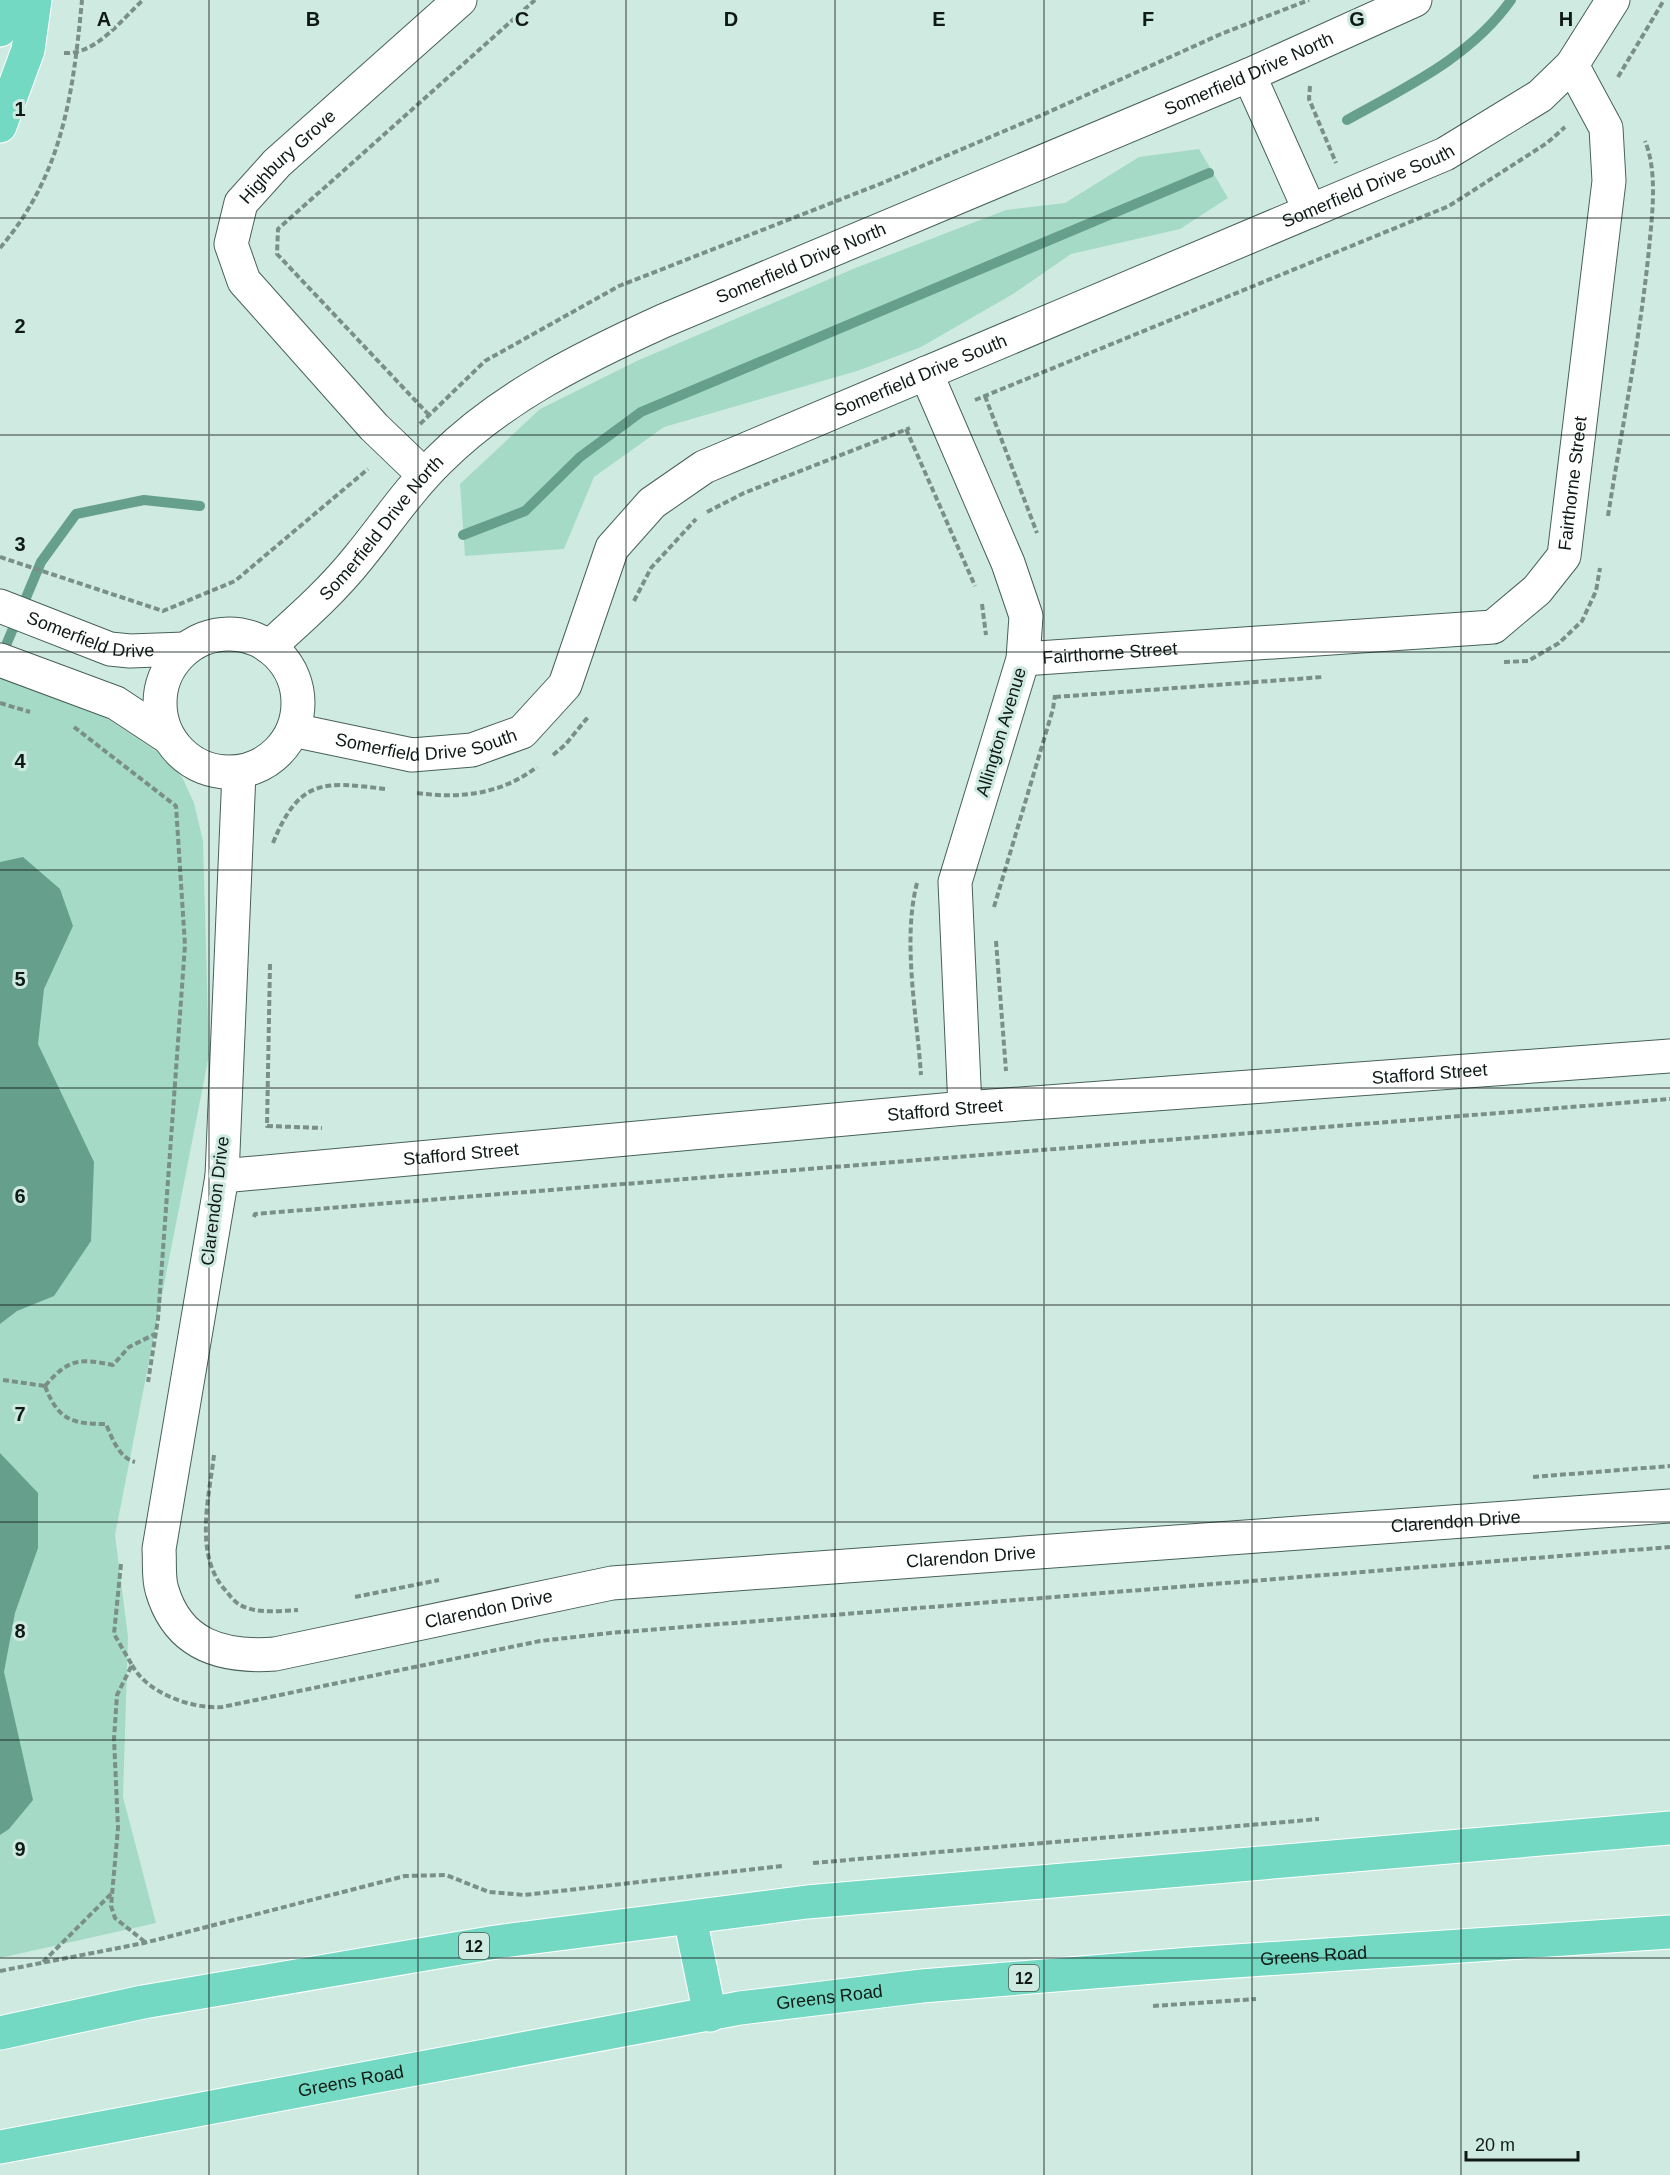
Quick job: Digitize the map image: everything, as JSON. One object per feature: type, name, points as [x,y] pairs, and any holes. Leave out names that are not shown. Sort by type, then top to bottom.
[{"type":"main road","points":[[0,30],[13,0]]},
{"type":"main road","points":[[0,126],[28,50],[35,0]]},
{"type":"main road","name":"12","points":[[0,2033],[142,2002],[472,1946],[807,1902],[1670,1828]]},
{"type":"main road","points":[[690,1918],[710,2014]]},
{"type":"main road","name":"Greens Road","points":[[10,2147],[740,2008],[934,1985],[1191,1964],[1670,1932]]},
{"type":"street","name":"Highbury Grove","points":[[424,475],[404,439],[244,282],[231,244],[241,203],[277,164],[460,0]]},
{"type":"street","name":"Somerfield Drive North","points":[[269,647],[321,601],[424,475],[474,429],[514,400],[579,360],[663,321],[1303,52],[1414,0]]},
{"type":"street","name":"Somerfield Drive South","points":[[293,730],[412,755],[472,750],[522,732],[565,685],[612,548],[652,503],[704,467],[1445,154],[1540,96],[1572,65],[1613,0]]},
{"type":"street","name":"Fairthorne Street","points":[[1023,658],[1493,627],[1537,590],[1564,556],[1609,181],[1606,128],[1572,65]]},
{"type":"street","points":[[1249,75],[1310,211]]},
{"type":"street","name":"Allington Avenue","points":[[926,373],[1008,563],[1026,616],[1023,658],[955,882],[964,1092]]},
{"type":"street","name":"Somerfield Drive","points":[[0,606],[110,649],[130,651],[185,649]]},
{"type":"street","points":[[227,634],[249,637],[269,647],[283,660],[292,675],[297,693],[298,712],[293,730],[280,750],[261,764],[239,772],[218,772],[199,765],[181,754],[169,738],[160,715],[160,691],[169,668],[185,649],[204,638],[227,634]]},
{"type":"street","points":[[0,660],[116,703],[169,738]]},
{"type":"street","name":"Clarendon Drive","points":[[239,772],[222,1176],[159,1549],[161,1588],[174,1622],[198,1641],[228,1652],[254,1656],[275,1654],[612,1583],[1670,1506]]},
{"type":"street","name":"Stafford Street","points":[[222,1176],[964,1092],[1670,1056]]},
{"type":"path","points":[[0,249],[19,226],[43,185],[58,146],[68,107],[77,54],[82,0]]},
{"type":"path","points":[[28,50],[77,54],[97,42],[143,0]]},
{"type":"path","points":[[429,415],[277,254],[278,229],[535,0]]},
{"type":"path","points":[[0,557],[163,611],[236,581],[404,439],[485,361],[619,286],[880,184],[1042,115],[1221,34],[1309,0]]},
{"type":"path","points":[[631,611],[651,568],[677,537],[700,515],[744,493],[944,414],[1449,206],[1547,143],[1592,102],[1618,76],[1664,0]]},
{"type":"path","points":[[1289,8],[1310,72],[1309,99],[1368,240]]},
{"type":"path","points":[[1618,76],[1622,87]]},
{"type":"path","points":[[1607,523],[1644,301],[1653,209],[1649,152],[1640,130]]},
{"type":"path","points":[[906,429],[976,588]]},
{"type":"path","points":[[1493,663],[1527,661],[1559,643],[1582,621],[1596,591],[1601,557]]},
{"type":"path","points":[[981,598],[988,645]]},
{"type":"path","points":[[1055,697],[1335,676]]},
{"type":"path","points":[[0,703],[32,713]]},
{"type":"path","points":[[549,758],[565,746],[589,716]]},
{"type":"path","points":[[72,726],[176,806],[185,945],[155,1334],[146,1392]]},
{"type":"path","points":[[406,791],[471,795],[518,782],[541,764]]},
{"type":"path","points":[[271,847],[285,814],[311,789],[335,783],[394,790]]},
{"type":"path","points":[[918,881],[912,902],[911,946],[922,1079],[964,1092],[1017,1071]]},
{"type":"path","points":[[270,955],[267,1126],[326,1128]]},
{"type":"path","points":[[253,1226],[255,1214],[1670,1099]]},
{"type":"path","points":[[45,1386],[69,1364],[85,1359],[113,1365],[129,1347],[155,1334]]},
{"type":"path","points":[[3,1380],[45,1386]]},
{"type":"path","points":[[45,1386],[50,1400],[64,1418],[84,1424],[106,1424],[118,1449],[129,1460],[135,1462]]},
{"type":"path","points":[[215,1448],[206,1528],[208,1557],[219,1583],[239,1605],[266,1612],[303,1610]]},
{"type":"path","points":[[134,1472],[137,1450]]},
{"type":"path","points":[[1528,1478],[1670,1466]]},
{"type":"path","points":[[122,1558],[114,1634],[139,1677],[161,1692],[202,1708],[212,1708],[540,1641],[610,1633],[1670,1547]]},
{"type":"path","points":[[346,1600],[444,1579]]},
{"type":"path","points":[[132,1665],[117,1695],[114,1739],[118,1828],[111,1906],[115,1918],[146,1942]]},
{"type":"path","points":[[43,1962],[113,1893]]},
{"type":"path","points":[[1144,2007],[1264,1998]]},
{"type":"shaded area","points":[[1199,149],[1228,198],[1180,229],[1071,254],[1013,294],[921,347],[857,371],[664,427],[594,477],[564,549],[465,556],[460,484],[540,409],[639,360],[853,269],[1006,210],[1065,203],[1139,157]]},
{"type":"shaded area","points":[[0,676],[96,711],[165,757],[183,779],[194,803],[203,841],[209,1055],[115,1535],[128,1637],[123,1797],[156,1923],[0,1958]]},
{"type":"shaded area","points":[[23,857],[60,889],[73,926],[44,989],[38,1044],[94,1162],[91,1241],[54,1296],[17,1311],[0,1324],[0,862]]},
{"type":"shaded area","points":[[0,1453],[38,1493],[38,1548],[15,1613],[4,1672],[33,1800],[9,1829],[0,1835]]},
{"type":"waterway","points":[[1347,120],[1414,83],[1457,54],[1477,38],[1511,0]]},
{"type":"waterway","points":[[463,535],[525,511],[580,457],[641,412],[1209,173]]},
{"type":"waterway","points":[[1,657],[41,562],[76,514],[144,500],[200,506]]}]
